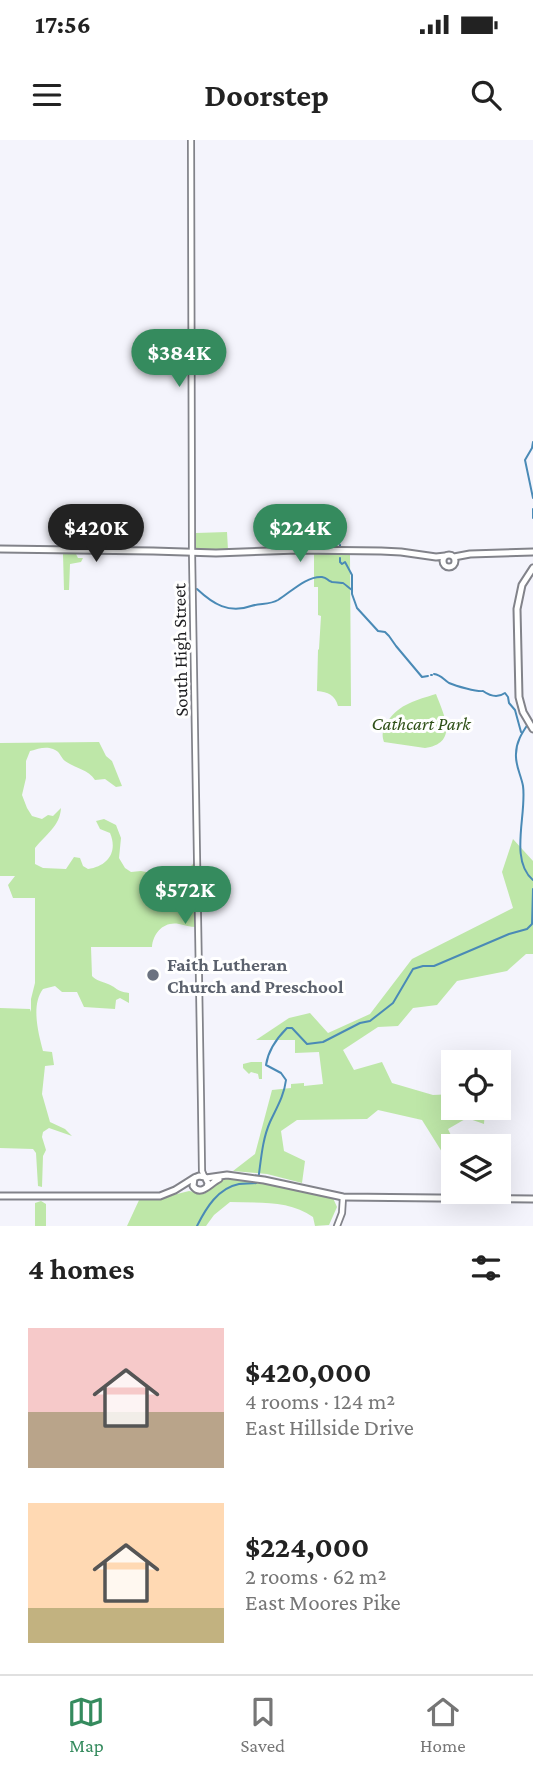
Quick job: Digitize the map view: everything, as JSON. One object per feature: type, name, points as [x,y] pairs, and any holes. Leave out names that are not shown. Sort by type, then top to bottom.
[{"type":"main road","points":[[0,549],[216,553],[381,551],[436,557],[450,554],[455,560]]},
{"type":"main road","points":[[411,554],[450,567],[455,560],[476,554],[532,554]]},
{"type":"main road","points":[[444,564],[445,556]]},
{"type":"main road","points":[[533,568],[522,585],[517,609],[519,694],[521,708],[533,729]]},
{"type":"main road","points":[[175,1191],[201,1175],[208,1183],[207,1187]]},
{"type":"main road","points":[[205,1178],[225,1175],[264,1180],[343,1197],[533,1199]]},
{"type":"main road","points":[[195,1177],[192,1184],[195,1189]]},
{"type":"main road","points":[[0,1196],[160,1196],[189,1188],[200,1191],[213,1182],[233,1177]]},
{"type":"street","name":"South High Street","points":[[191,140],[192,552],[202,1174],[205,1178]]},
{"type":"street","name":"South High Street","points":[[195,1177],[202,1159]]},
{"type":"street","points":[[337,1226],[342,1213],[343,1197]]},
{"type":"green space","points":[[227,532],[228,550],[196,548],[196,533]]},
{"type":"green space","points":[[314,552],[350,554],[351,706],[338,706],[330,695],[317,691],[321,616],[318,615],[318,587],[314,587]]},
{"type":"green space","points":[[63,554],[76,554],[78,558],[83,558],[81,562],[70,564],[69,590],[64,590]]},
{"type":"green space","name":"Cathcart Park","points":[[436,694],[445,719],[446,734],[442,740],[425,748],[384,742],[384,729],[397,710]]},
{"type":"green space","points":[[99,742],[106,756],[112,761],[122,786],[116,787],[105,779],[95,780],[65,761],[53,749],[30,751],[26,761],[22,795],[27,808],[32,816],[42,819],[48,815],[53,816],[61,808],[55,825],[35,848],[35,864],[43,868],[66,869],[74,857],[80,858],[83,866],[88,869],[101,865],[109,857],[113,846],[110,833],[100,829],[96,821],[104,819],[116,825],[121,838],[119,858],[131,872],[184,873],[196,861],[195,906],[177,895],[173,888],[169,891],[169,896],[195,911],[196,927],[174,924],[164,926],[157,933],[152,947],[91,947],[92,976],[129,993],[129,1003],[120,998],[116,1000],[115,1009],[84,1007],[77,992],[62,992],[55,986],[43,989],[39,995],[36,1011],[43,1051],[52,1052],[54,1065],[45,1066],[42,1094],[50,1122],[65,1129],[72,1136],[49,1128],[43,1132],[46,1150],[43,1156],[42,1187],[38,1186],[36,1153],[33,1149],[0,1148],[0,1008],[30,1009],[31,1012],[35,983],[35,898],[13,898],[8,885],[15,876],[0,876],[0,743]]},
{"type":"green space","points":[[513,839],[533,861],[533,954],[526,954],[507,971],[457,981],[437,1005],[413,1008],[398,1026],[378,1027],[343,1050],[354,1070],[382,1062],[392,1083],[433,1095],[441,1095],[441,1120],[464,1120],[448,1129],[450,1134],[441,1134],[441,1150],[422,1120],[378,1110],[367,1119],[297,1120],[281,1131],[284,1151],[305,1161],[302,1183],[267,1174],[233,1171],[255,1154],[272,1090],[291,1088],[291,1084],[323,1084],[319,1052],[295,1053],[295,1040],[256,1040],[289,1018],[310,1013],[328,1033],[370,1014],[412,959],[513,908],[502,872]]},
{"type":"green space","points":[[262,1062],[262,1079],[259,1079],[258,1074],[249,1074],[243,1068],[243,1064]]},
{"type":"green space","points":[[238,1178],[333,1198],[337,1207],[329,1225],[315,1226],[313,1217],[284,1205],[230,1202],[214,1215],[206,1226],[127,1226],[140,1198],[165,1197],[189,1191],[204,1194],[220,1180]]},
{"type":"green space","points":[[41,1201],[46,1204],[46,1226],[35,1226],[35,1203]]},
{"type":"waterway","points":[[533,442],[525,460],[533,498]]},
{"type":"waterway","points":[[533,509],[533,518]]},
{"type":"waterway","points":[[340,558],[340,562],[345,562],[352,575],[352,594],[357,608],[378,631],[389,636],[422,677],[428,676]]},
{"type":"waterway","points":[[197,589],[215,603],[236,609],[275,602],[316,577],[343,583],[352,590]]},
{"type":"waterway","points":[[434,674],[449,683],[471,690],[500,696],[505,693],[515,710],[521,732]]},
{"type":"waterway","points":[[528,724],[518,742],[516,758],[524,797],[520,849],[526,871],[533,880]]},
{"type":"waterway","points":[[197,1226],[219,1194],[232,1186],[258,1181],[265,1136],[286,1080],[281,1073],[266,1065],[274,1045],[287,1028],[292,1028],[307,1044],[323,1042],[360,1023],[370,1021],[393,1003],[413,969],[434,966],[527,929],[532,924],[533,889]]},
{"type":"place","name":"Faith Lutheran Church and Preschool","points":[[153,975]]}]
